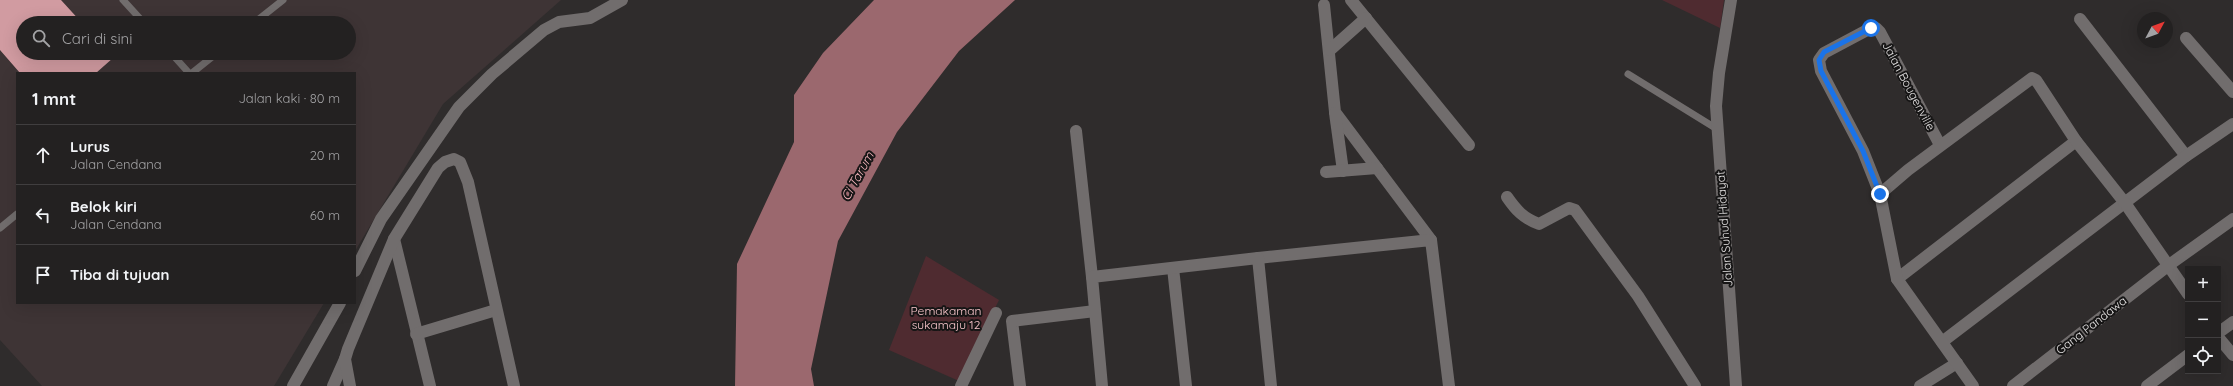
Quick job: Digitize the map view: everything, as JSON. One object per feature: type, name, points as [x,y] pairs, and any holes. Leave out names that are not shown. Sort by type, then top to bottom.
[{"type":"street","points":[[356,269],[380,219],[459,107],[492,74],[544,30],[559,22],[590,18],[622,0]]},
{"type":"street","points":[[1351,0],[1469,145]]},
{"type":"street","name":"Jalan Suhud Hidayat","points":[[1731,0],[1719,73],[1717,129],[1736,386]]},
{"type":"street","points":[[1324,5],[1342,171]]},
{"type":"street","points":[[1330,50],[1366,18]]},
{"type":"street","points":[[2080,18],[2186,156]]},
{"type":"street","name":"Jalan Bougenville","points":[[1880,194],[1863,151],[1821,71],[1819,60],[1824,52],[1871,28],[1876,28],[1880,32],[1940,145]]},
{"type":"street","points":[[2186,38],[2233,92]]},
{"type":"street","points":[[1973,386],[1897,280],[1880,194],[1940,145],[2032,78],[2036,80],[2076,141],[2125,203],[2185,289]]},
{"type":"street","points":[[1335,112],[1431,240],[1449,386]]},
{"type":"street","points":[[1942,342],[2186,156],[2233,124]]},
{"type":"street","points":[[1076,132],[1102,386]]},
{"type":"street","points":[[1897,280],[2076,141]]},
{"type":"street","points":[[333,386],[394,239],[438,168],[445,162],[454,159],[460,162],[468,182],[514,386]]},
{"type":"street","points":[[1326,172],[1377,168]]},
{"type":"street","points":[[1506,197],[1518,213],[1528,220],[1539,224],[1569,208],[1575,210],[1638,296],[1695,386]]},
{"type":"street","name":"Gang Pandawa","points":[[2013,386],[2169,265],[2233,219]]},
{"type":"street","points":[[394,239],[416,334],[430,386]]},
{"type":"street","points":[[1092,277],[1431,240]]},
{"type":"street","points":[[1258,258],[1271,386]]},
{"type":"street","points":[[1173,268],[1186,386]]},
{"type":"street","points":[[293,386],[339,304]]},
{"type":"street","points":[[416,334],[496,310]]},
{"type":"street","points":[[1020,386],[1012,321],[1095,311]]},
{"type":"street","points":[[961,386],[996,313]]},
{"type":"street","points":[[2221,331],[2233,322]]},
{"type":"street","points":[[2221,341],[2233,355]]},
{"type":"street","points":[[2147,386],[2185,357]]},
{"type":"street","points":[[345,359],[350,386]]},
{"type":"street","points":[[1920,386],[1957,363]]},
{"type":"lane","points":[[123,0],[138,16]]},
{"type":"lane","points":[[263,16],[283,0]]},
{"type":"lane","points":[[178,60],[189,72]]},
{"type":"lane","points":[[191,72],[208,60]]},
{"type":"lane","points":[[1628,74],[1717,129]]},
{"type":"lane","points":[[0,228],[16,215]]},
{"type":"shaded area","points":[[0,0],[561,0],[443,104],[356,249],[356,72],[16,72],[16,304],[323,304],[274,386],[42,386],[0,340]]},
{"type":"green space","points":[[1662,0],[1724,0],[1720,28]]},
{"type":"green space","name":"Pemakaman sukamaju 12","points":[[926,256],[999,300],[959,381],[889,350]]},
{"type":"water","name":"Ci Tarum","points":[[874,0],[1015,0],[959,51],[897,132],[838,241],[811,369],[814,386],[735,386],[737,264],[794,142],[794,95],[823,53]]},
{"type":"building","points":[[0,0],[61,0],[76,16],[16,16],[16,60],[111,60],[97,72],[19,72],[0,50]]},
{"type":"route","points":[[1871,28],[1824,52],[1819,60],[1821,71],[1863,151],[1880,194]]}]
